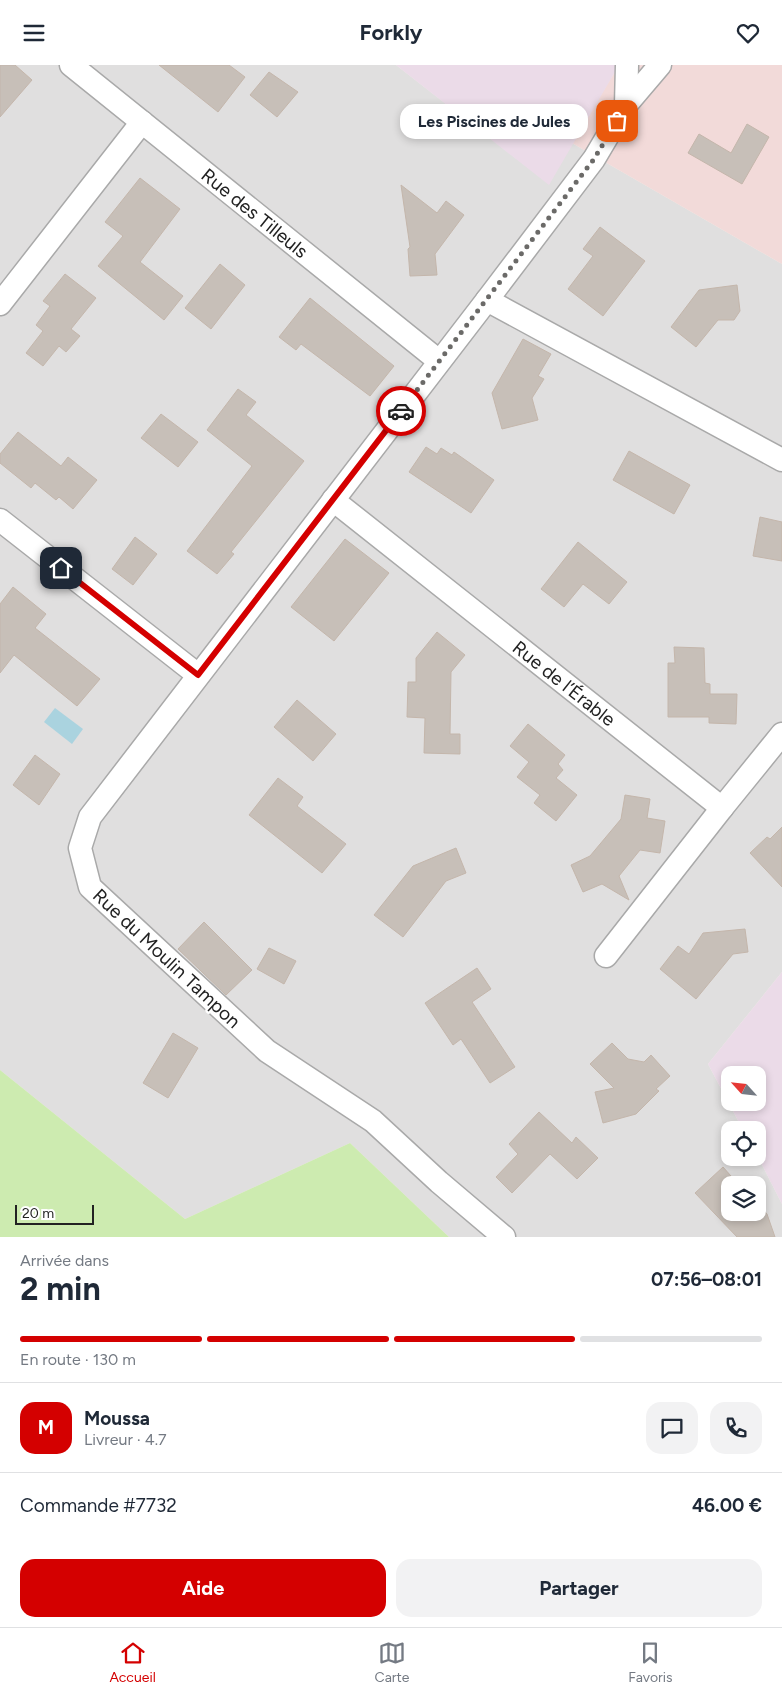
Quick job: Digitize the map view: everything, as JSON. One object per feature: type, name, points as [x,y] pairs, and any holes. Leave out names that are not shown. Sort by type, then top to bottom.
[{"type":"street","name":"Rue des Tilleuls","points":[[71,65],[439,361]]},
{"type":"street","name":"Rue du Moulin Tampon","points":[[626,105],[627,65]]},
{"type":"street","name":"Rue du Moulin Tampon","points":[[504,1237],[439,1182],[373,1121],[267,1051],[90,887],[80,849],[90,817],[594,159],[626,105],[660,65]]},
{"type":"street","points":[[0,304],[142,122]]},
{"type":"street","points":[[487,300],[782,460]]},
{"type":"street","name":"Rue de l’Érable","points":[[333,500],[722,808]]},
{"type":"street","points":[[0,520],[198,675]]},
{"type":"street","points":[[606,956],[782,734]]},
{"type":"shaded area","points":[[0,65],[396,65],[549,184],[572,143],[782,264],[782,972],[708,1064],[721,1089],[721,1111],[733,1111],[738,1121],[721,1121],[721,1166],[763,1166],[782,1204],[782,1237],[449,1237],[350,1143],[185,1219],[0,1070]]},
{"type":"shaded area","points":[[396,65],[619,65],[549,185]]},
{"type":"shaded area","points":[[619,65],[782,65],[782,264],[572,143]]},
{"type":"shaded area","points":[[782,972],[782,1204],[763,1166],[766,1166],[766,1121],[738,1121],[733,1111],[766,1111],[766,1066],[721,1066],[721,1089],[708,1064]]},
{"type":"green space","points":[[0,1070],[185,1219],[350,1143],[449,1237],[0,1237]]},
{"type":"water","points":[[55,708],[83,729],[72,744],[44,722]]},
{"type":"building","points":[[0,65],[15,65],[32,80],[0,117]]},
{"type":"building","points":[[159,65],[229,65],[245,77],[218,112]]},
{"type":"building","points":[[269,72],[298,92],[277,117],[250,95]]},
{"type":"building","points":[[747,124],[769,137],[742,184],[688,153],[699,134],[731,153]]},
{"type":"building","points":[[140,178],[180,209],[140,262],[183,296],[164,320],[98,266],[123,236],[105,222]]},
{"type":"building","points":[[401,185],[437,213],[446,201],[464,215],[435,254],[437,275],[410,276],[408,249],[410,247]]},
{"type":"building","points":[[600,227],[645,261],[603,316],[568,289],[593,256],[583,249]]},
{"type":"building","points":[[220,264],[245,285],[211,329],[185,308]]},
{"type":"building","points":[[65,274],[96,298],[71,329],[80,336],[66,352],[59,346],[43,366],[26,353],[43,331],[36,325],[50,306],[43,301]]},
{"type":"building","points":[[737,285],[740,311],[734,320],[718,320],[696,347],[671,327],[699,290]]},
{"type":"building","points":[[310,298],[394,366],[370,396],[301,344],[296,350],[279,337]]},
{"type":"building","points":[[523,339],[551,354],[538,376],[544,379],[532,398],[538,420],[502,429],[492,393]]},
{"type":"building","points":[[238,389],[256,402],[246,415],[304,461],[231,552],[234,554],[217,574],[187,551],[252,466],[207,430]]},
{"type":"building","points":[[161,414],[198,442],[178,467],[141,438]]},
{"type":"building","points":[[18,432],[61,466],[68,457],[97,480],[73,509],[59,497],[56,500],[35,483],[31,488],[0,463],[0,454]]},
{"type":"building","points":[[426,447],[437,454],[441,448],[452,455],[454,452],[494,480],[471,513],[409,472]]},
{"type":"building","points":[[629,451],[690,485],[674,514],[613,480]]},
{"type":"building","points":[[760,517],[782,522],[782,561],[753,556]]},
{"type":"building","points":[[135,537],[157,554],[133,585],[112,569]]},
{"type":"building","points":[[345,539],[389,573],[334,641],[291,607]]},
{"type":"building","points":[[578,542],[627,582],[609,604],[583,584],[564,607],[541,589]]},
{"type":"building","points":[[13,587],[46,614],[35,628],[100,679],[77,706],[14,655],[0,673],[0,604]]},
{"type":"building","points":[[437,632],[465,655],[451,672],[450,734],[460,734],[460,754],[424,753],[425,718],[407,717],[408,682],[416,682],[416,658]]},
{"type":"building","points":[[674,647],[704,648],[705,683],[710,684],[710,694],[737,694],[736,724],[709,723],[709,717],[668,717],[668,663],[675,663]]},
{"type":"building","points":[[297,700],[336,734],[313,761],[274,727]]},
{"type":"building","points":[[528,724],[565,755],[558,764],[563,770],[556,778],[577,795],[556,821],[534,803],[540,795],[517,777],[529,762],[510,746]]},
{"type":"building","points":[[35,755],[60,774],[39,805],[13,785]]},
{"type":"building","points":[[278,778],[303,797],[297,806],[346,844],[322,873],[249,815]]},
{"type":"building","points":[[625,795],[650,799],[647,818],[665,821],[660,853],[640,850],[619,876],[629,900],[602,884],[583,892],[571,865],[590,856],[621,819]]},
{"type":"building","points":[[782,827],[782,887],[750,853],[767,837],[770,839]]},
{"type":"building","points":[[456,848],[466,873],[446,881],[403,937],[374,915],[413,866]]},
{"type":"building","points":[[204,922],[252,970],[226,995],[178,949]]},
{"type":"building","points":[[745,929],[748,952],[733,954],[696,999],[660,969],[678,946],[689,954],[703,933]]},
{"type":"building","points":[[269,948],[296,961],[284,984],[257,969]]},
{"type":"building","points":[[477,968],[491,989],[472,1002],[515,1067],[490,1083],[461,1039],[453,1045],[425,1003]]},
{"type":"building","points":[[173,1033],[198,1048],[168,1098],[143,1083]]},
{"type":"building","points":[[612,1043],[628,1059],[644,1062],[651,1055],[670,1076],[656,1089],[659,1091],[636,1114],[603,1123],[595,1092],[614,1088],[590,1064]]},
{"type":"building","points":[[539,1112],[572,1143],[576,1137],[598,1158],[577,1179],[550,1154],[512,1193],[496,1177],[518,1154],[509,1144]]},
{"type":"building","points":[[723,1167],[731,1176],[721,1176],[721,1220],[695,1193]]},
{"type":"building","points":[[766,1213],[775,1237],[737,1237],[722,1221],[766,1221]]},
{"type":"way so far","points":[[401,411],[594,159],[617,121]]},
{"type":"place","name":"Les Piscines de Jules","points":[[617,121]]},
{"type":"route","points":[[61,568],[198,675],[401,411]]}]
